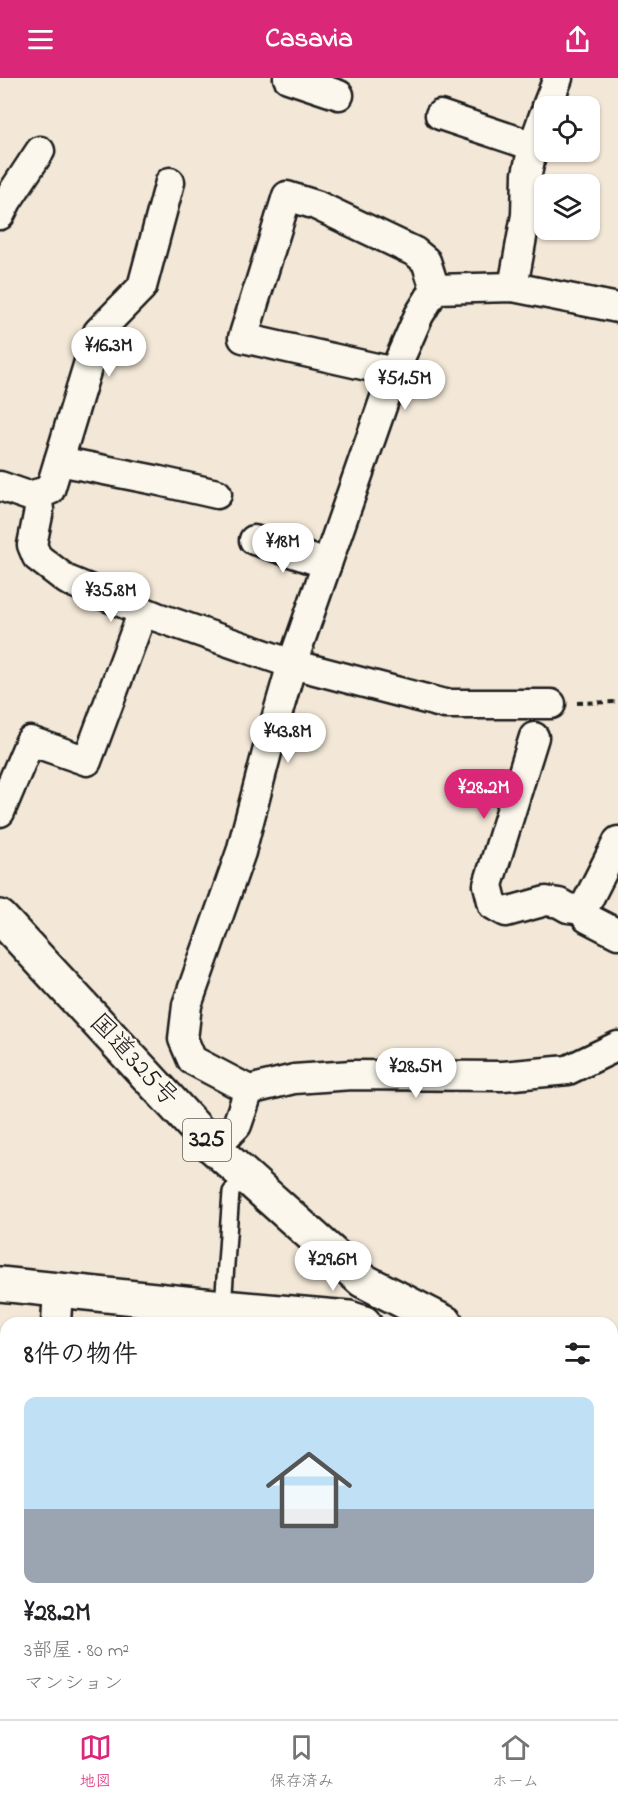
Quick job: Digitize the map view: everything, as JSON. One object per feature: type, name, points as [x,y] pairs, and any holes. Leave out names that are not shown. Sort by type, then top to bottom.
[{"type":"main road","name":"国道325号","points":[[0,917],[214,1148],[362,1280],[434,1317]]},
{"type":"main road","points":[[2,1288],[58,1290],[214,1312],[293,1317]]},
{"type":"street","points":[[288,78],[339,95]]},
{"type":"street","points":[[552,96],[558,78]]},
{"type":"street","points":[[440,115],[533,146],[527,174],[526,215],[513,287]]},
{"type":"street","points":[[0,214],[40,151]]},
{"type":"street","points":[[0,486],[29,496],[50,490],[99,332],[142,287],[170,182]]},
{"type":"street","points":[[394,372],[243,338],[287,196],[316,205],[415,252],[426,261],[435,289],[419,315],[394,372],[292,663],[241,852],[188,1005],[183,1039],[192,1060],[249,1090],[294,1079],[341,1076],[503,1076],[568,1070],[618,1046]]},
{"type":"street","points":[[435,289],[513,287],[618,308]]},
{"type":"street","points":[[59,461],[217,494]]},
{"type":"street","points":[[37,494],[39,510],[32,545],[37,557],[67,580],[143,611],[292,663],[445,704],[551,704]]},
{"type":"street","points":[[254,540],[327,564]]},
{"type":"street","points":[[0,812],[30,741],[87,761],[143,611]]},
{"type":"street","points":[[534,737],[488,885],[493,905],[506,912],[546,901],[583,910]]},
{"type":"street","points":[[583,910],[618,841]]},
{"type":"street","points":[[583,910],[587,918],[618,934]]},
{"type":"street","points":[[214,1148],[237,1125],[249,1090]]},
{"type":"street","points":[[357,1317],[362,1280]]},
{"type":"street","points":[[56,1317],[58,1290]]},
{"type":"lane","points":[[214,1312],[231,1192],[245,1175]]},
{"type":"path","points":[[551,704],[618,702]]}]
